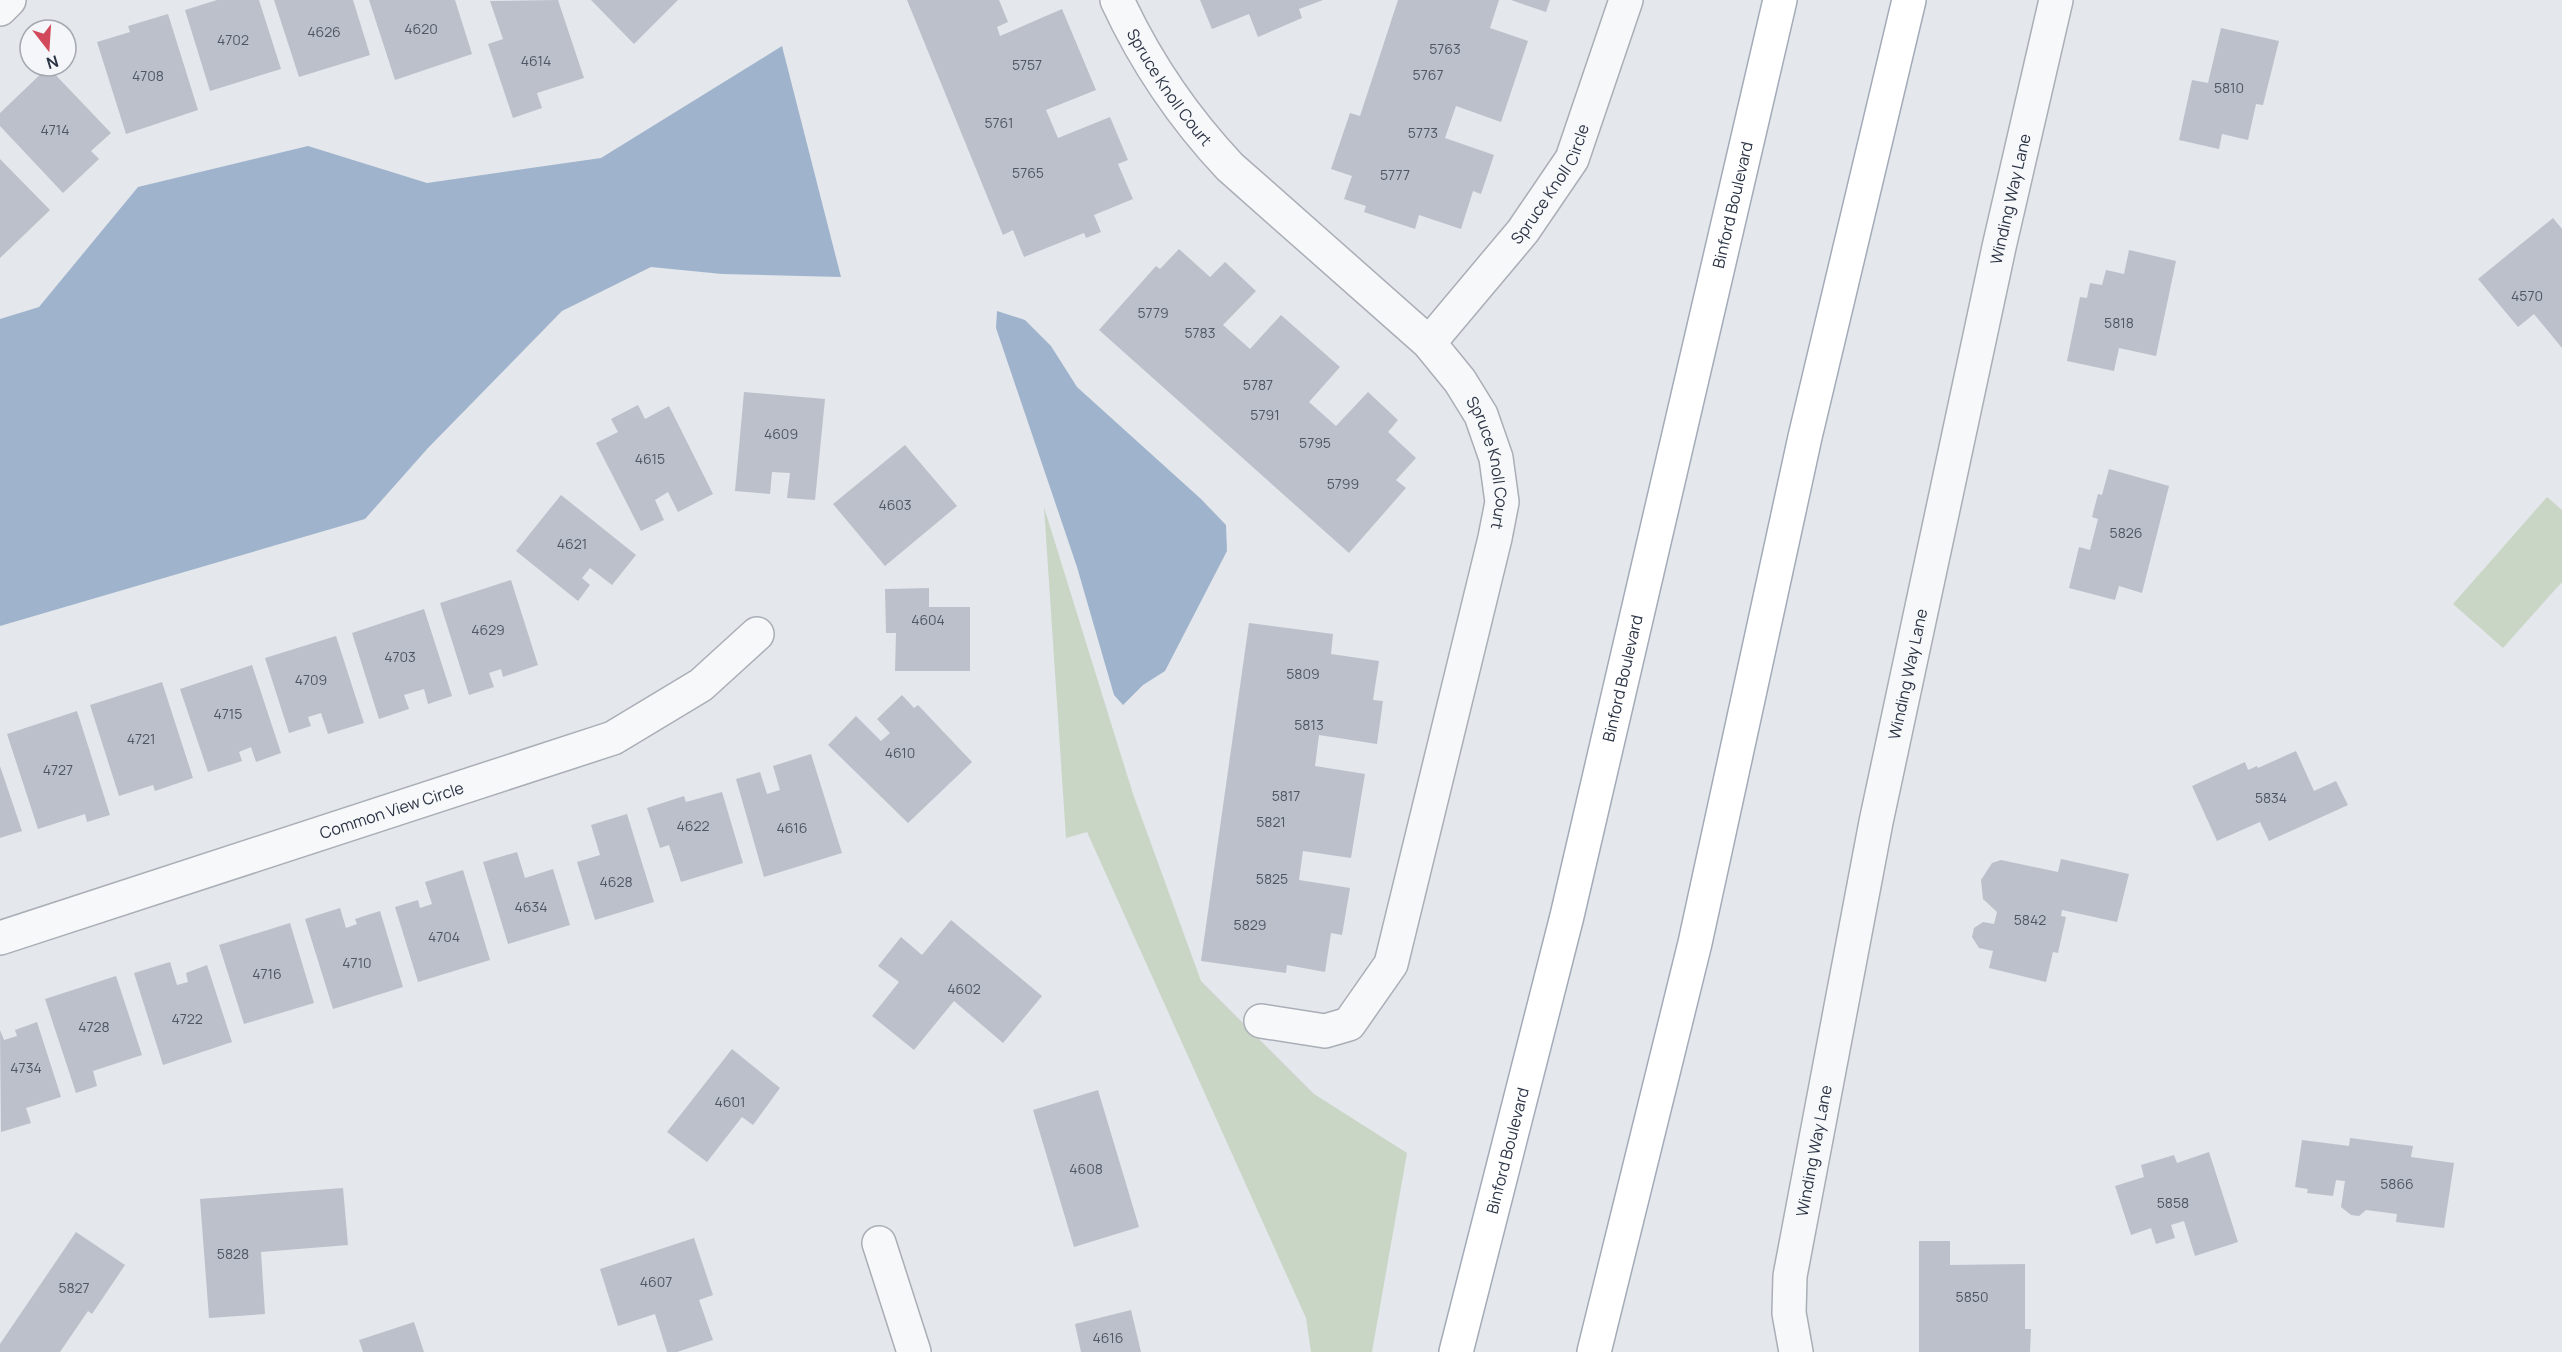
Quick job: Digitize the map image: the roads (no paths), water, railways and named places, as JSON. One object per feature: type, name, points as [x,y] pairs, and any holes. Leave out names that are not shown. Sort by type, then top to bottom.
[{"type":"main road","name":"Binford Boulevard","points":[[1456,1352],[1567,916],[1780,0]]},
{"type":"main road","points":[[1594,1352],[1695,943],[1805,437],[1909,0]]},
{"type":"street","points":[[0,9],[9,0]]},
{"type":"street","name":"Spruce Knoll Court","points":[[1117,0],[1145,57],[1179,110],[1230,167],[1429,343],[1460,381],[1481,415],[1496,458],[1502,502],[1495,538],[1390,964],[1349,1024],[1325,1031],[1261,1022]]},
{"type":"street","name":"Spruce Knoll Circle","points":[[1429,343],[1523,231],[1572,159],[1626,0]]},
{"type":"street","name":"Winding Way Lane","points":[[1796,1352],[1789,1313],[1790,1276],[1874,834],[1999,247],[2056,0]]},
{"type":"street","name":"Common View Circle","points":[[0,938],[613,738],[701,685],[757,634]]},
{"type":"street","points":[[879,1243],[914,1352]]},
{"type":"water","points":[[782,46],[841,277],[722,274],[651,267],[562,311],[428,448],[365,519],[0,626],[0,319],[39,307],[138,187],[308,146],[427,183],[601,158]]},
{"type":"water","points":[[997,311],[1025,320],[1051,346],[1077,387],[1201,499],[1226,525],[1227,551],[1165,671],[1143,685],[1123,705],[1114,695],[1077,567],[996,328]]}]
